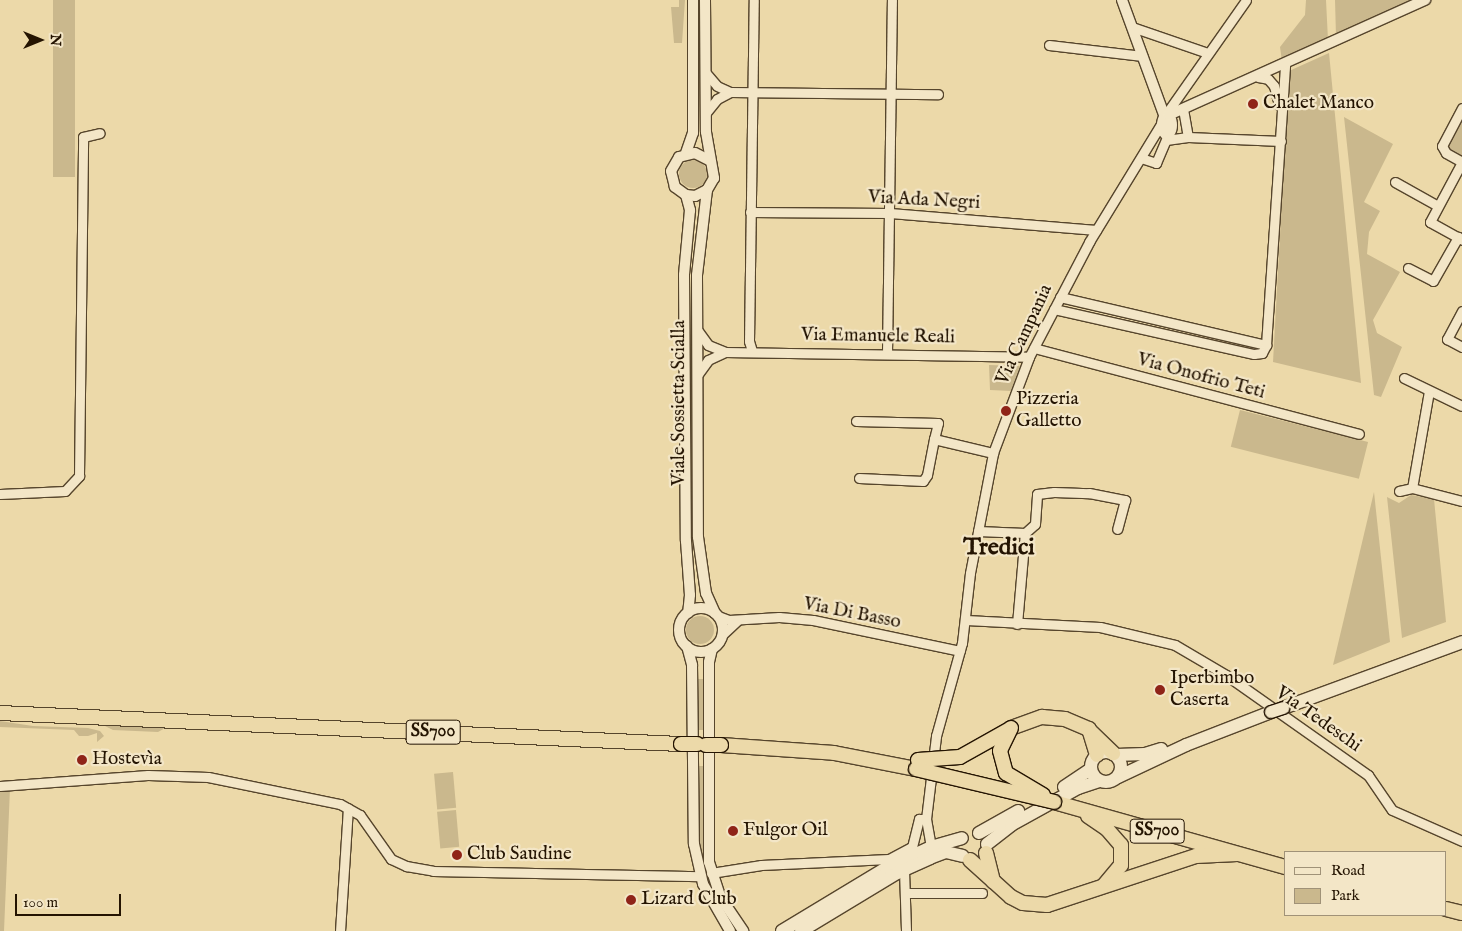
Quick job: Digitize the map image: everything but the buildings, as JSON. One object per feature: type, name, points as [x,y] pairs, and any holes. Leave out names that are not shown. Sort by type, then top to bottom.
[{"type":"highway","name":"SS700","points":[[0,713],[721,745],[876,759],[917,764],[1284,866]]},
{"type":"highway","points":[[917,764],[960,757],[1010,728],[1031,719],[1052,717],[1088,729],[1114,754]]},
{"type":"highway","name":"SS700","points":[[1010,728],[1000,751],[1006,773],[1054,802]]},
{"type":"highway","points":[[1088,729],[1097,755]]},
{"type":"highway","name":"SS700","points":[[966,858],[998,888],[1023,903],[1047,905],[1097,890],[1117,873],[1122,856],[1121,845],[1108,829],[1077,809]]},
{"type":"highway","points":[[987,849],[998,888]]},
{"type":"highway","points":[[1097,890],[1196,856],[1237,854]]},
{"type":"highway","points":[[1447,909],[1462,913]]},
{"type":"main road","points":[[801,931],[904,870],[941,853],[978,860],[1011,825],[1078,788],[1100,781],[1109,782],[1186,745],[1462,642]]},
{"type":"main road","points":[[782,931],[879,872],[930,847],[962,838],[969,833],[979,833],[1091,769],[1097,755],[1145,754],[1176,744],[1186,745]]},
{"type":"main road","points":[[1114,754],[1122,766],[1118,777]]},
{"type":"main road","points":[[1091,769],[1100,781]]},
{"type":"main road","points":[[979,833],[987,849]]},
{"type":"main road","points":[[962,838],[959,847],[966,858]]},
{"type":"street","points":[[693,0],[693,133],[686,153],[674,163],[670,175],[675,187],[686,195],[695,196],[707,190]]},
{"type":"street","name":"Viale Sossietta Scialla","points":[[705,0],[705,114],[709,160],[714,173],[707,190],[698,252],[699,554],[706,593],[722,634],[712,649],[710,662],[706,875],[743,931]]},
{"type":"street","points":[[752,351],[749,341],[754,0]]},
{"type":"street","points":[[887,353],[892,0]]},
{"type":"street","points":[[1122,0],[1165,117],[1285,65],[1426,0]]},
{"type":"street","name":"Via Campania","points":[[930,847],[926,819],[936,736],[960,651],[978,531],[993,453],[1029,357],[1096,230],[1165,117],[1208,52],[1246,0]]},
{"type":"street","points":[[1132,27],[1208,52]]},
{"type":"street","points":[[1049,46],[1142,56]]},
{"type":"street","points":[[1054,309],[1254,354],[1262,353],[1266,345],[1285,65]]},
{"type":"street","points":[[706,72],[717,86],[730,92],[938,94]]},
{"type":"street","points":[[1258,77],[1268,79],[1274,86],[1282,120]]},
{"type":"street","points":[[705,114],[717,99],[730,92]]},
{"type":"street","points":[[1408,268],[1434,281],[1460,238],[1430,222],[1462,162],[1446,153],[1442,146],[1462,108]]},
{"type":"street","points":[[1183,110],[1188,137]]},
{"type":"street","points":[[0,494],[65,491],[79,476],[83,136],[100,133]]},
{"type":"street","points":[[1141,158],[1156,163],[1166,140],[1188,137],[1281,141]]},
{"type":"street","points":[[686,153],[699,154],[709,160]]},
{"type":"street","points":[[1395,182],[1438,206]]},
{"type":"street","name":"Viale Sossietta Scialla","points":[[686,195],[690,210],[684,275],[686,541],[690,594],[688,613],[679,631],[692,666],[693,829],[712,903],[730,931]]},
{"type":"street","name":"Via Ada Negri","points":[[750,212],[890,213],[1096,230]]},
{"type":"street","points":[[1060,297],[1266,345]]},
{"type":"street","points":[[1462,311],[1447,339],[1462,347]]},
{"type":"street","points":[[698,331],[708,345],[726,352]]},
{"type":"street","name":"Via Onofrio Teti","points":[[1034,348],[1359,434]]},
{"type":"street","name":"Via Emanuele Reali","points":[[698,374],[708,360],[726,352],[887,353],[1029,357]]},
{"type":"street","points":[[1404,378],[1462,406]]},
{"type":"street","points":[[1412,488],[1429,391]]},
{"type":"street","points":[[856,421],[938,424],[927,474],[923,481],[859,478]]},
{"type":"street","points":[[934,439],[993,453]]},
{"type":"street","points":[[1399,492],[1412,488],[1462,501]]},
{"type":"street","points":[[1017,624],[1025,533],[1035,524],[1037,494],[1054,492],[1089,493],[1125,500],[1117,529]]},
{"type":"street","points":[[978,531],[1025,533]]},
{"type":"street","points":[[688,613],[699,608],[716,615]]},
{"type":"street","name":"Via Di Basso","points":[[716,615],[737,621],[779,617],[813,620],[960,651]]},
{"type":"street","name":"Via Tedeschi","points":[[966,620],[1100,627],[1175,645],[1198,656],[1368,775],[1392,810],[1462,841]]},
{"type":"street","points":[[722,634],[737,621]]},
{"type":"street","points":[[686,646],[699,652],[712,649]]},
{"type":"street","points":[[0,786],[148,775],[208,777],[315,797],[348,808],[371,828],[391,859],[406,866],[433,871],[706,875],[761,865],[873,859],[879,872]]},
{"type":"street","points":[[340,931],[348,808]]},
{"type":"street","name":"Via Campania","points":[[873,859],[894,857],[912,847],[919,819],[926,819]]},
{"type":"street","points":[[904,870],[907,893],[906,931]]},
{"type":"street","points":[[907,893],[982,892]]},
{"type":"green space","points":[[53,0],[75,0],[75,177],[53,177]]},
{"type":"green space","points":[[679,0],[685,0],[682,43],[674,43],[671,7],[679,7]]},
{"type":"green space","points":[[1306,0],[1326,0],[1328,40],[1282,61],[1280,47],[1305,15]]},
{"type":"green space","points":[[1335,0],[1412,0],[1336,36]]},
{"type":"green space","points":[[1329,53],[1361,383],[1273,362],[1289,71]]},
{"type":"green space","points":[[1462,112],[1462,162],[1442,146]]},
{"type":"green space","points":[[1344,117],[1393,144],[1364,202],[1380,211],[1369,232],[1367,254],[1400,272],[1373,320],[1377,333],[1402,347],[1381,397],[1374,395]]},
{"type":"green space","points":[[693,160],[703,164],[707,174],[703,184],[693,188],[683,184],[679,174],[683,164]]},
{"type":"green space","points":[[989,365],[1020,366],[1011,391],[990,390]]},
{"type":"green space","points":[[1240,410],[1368,442],[1359,479],[1231,447]]},
{"type":"green space","points":[[1374,492],[1390,642],[1333,665]]},
{"type":"green space","points":[[1411,495],[1434,499],[1446,622],[1402,638],[1387,497],[1399,503]]},
{"type":"green space","points":[[700,616],[710,620],[714,630],[710,640],[700,644],[690,640],[686,630],[690,620]]},
{"type":"green space","points":[[696,679],[706,679],[706,730],[696,730]]},
{"type":"green space","points":[[0,721],[33,726],[88,728],[100,731],[104,736],[97,742],[97,733],[79,736],[74,730],[0,727]]},
{"type":"green space","points":[[103,725],[167,727],[158,732],[113,730]]},
{"type":"green space","points":[[695,766],[705,766],[704,871],[697,822]]},
{"type":"green space","points":[[453,772],[456,808],[437,810],[434,774]]},
{"type":"green space","points":[[10,788],[4,931],[0,931],[0,789]]},
{"type":"green space","points":[[456,810],[459,847],[440,849],[437,812]]},
{"type":"place","name":"Chalet Manco","points":[[1253,104]]},
{"type":"place","name":"Pizzeria Galletto","points":[[1006,411]]},
{"type":"place","name":"Iperbimbo Caserta","points":[[1160,690]]},
{"type":"place","name":"Hostevìa","points":[[82,760]]},
{"type":"place","name":"Fulgor Oil","points":[[733,831]]},
{"type":"place","name":"Club Saudine","points":[[457,855]]},
{"type":"place","name":"Lizard Club","points":[[631,900]]},
{"type":"district","name":"Tredici","points":[[999,548]]}]
